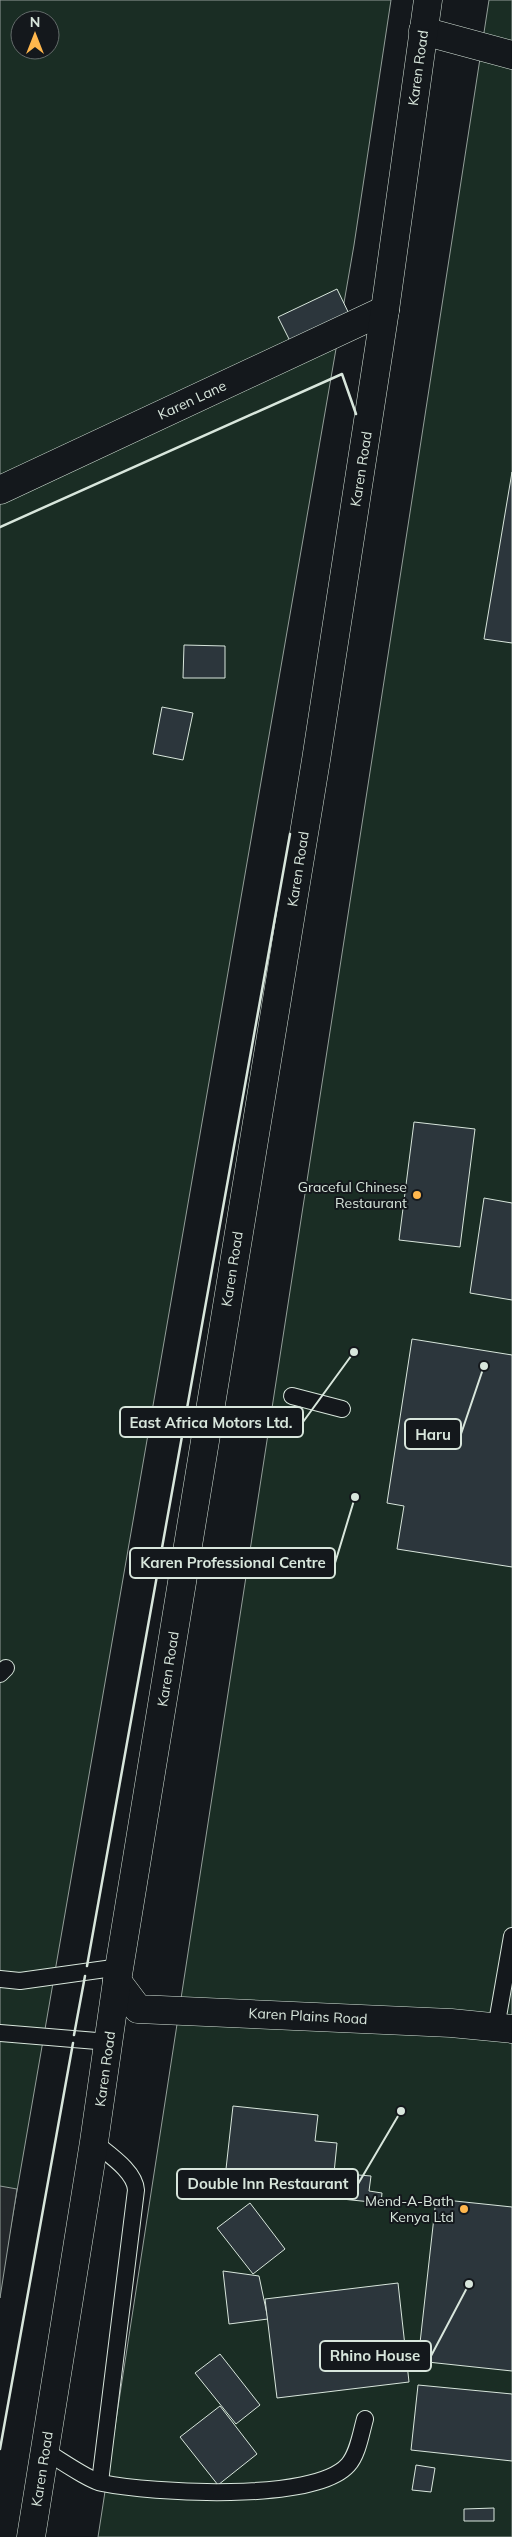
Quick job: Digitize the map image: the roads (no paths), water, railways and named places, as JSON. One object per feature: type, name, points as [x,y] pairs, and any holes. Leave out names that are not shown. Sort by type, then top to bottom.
[{"type":"street","name":"Karen Road","points":[[31,2537],[94,2142],[118,1974],[316,760],[385,310],[428,0]]},
{"type":"street","points":[[423,31],[512,55]]},
{"type":"street","name":"Karen Lane","points":[[0,490],[385,310]]},
{"type":"street","name":"Karen Plains Road","points":[[118,1974],[138,2009],[451,2023],[504,2028]]},
{"type":"lane","points":[[292,1396],[342,1409]]},
{"type":"lane","points":[[504,2028],[512,1936]]},
{"type":"lane","points":[[0,1979],[20,1981],[118,1974]]},
{"type":"lane","points":[[0,2033],[109,2042]]},
{"type":"lane","points":[[94,2142],[136,2181],[100,2482]]},
{"type":"lane","points":[[45,2451],[100,2482],[214,2492],[281,2490],[335,2475],[349,2464],[365,2418]]},
{"type":"place","name":"Graceful Chinese Restaurant","points":[[417,1195]]},
{"type":"place","name":"East Africa Motors Ltd.","points":[[354,1352]]},
{"type":"place","name":"Haru","points":[[484,1366]]},
{"type":"place","name":"Karen Professional Centre","points":[[355,1497]]},
{"type":"place","name":"Double Inn Restaurant","points":[[401,2111]]},
{"type":"place","name":"Mend-A-Bath Kenya Ltd","points":[[464,2209]]},
{"type":"place","name":"Rhino House","points":[[469,2284]]}]
